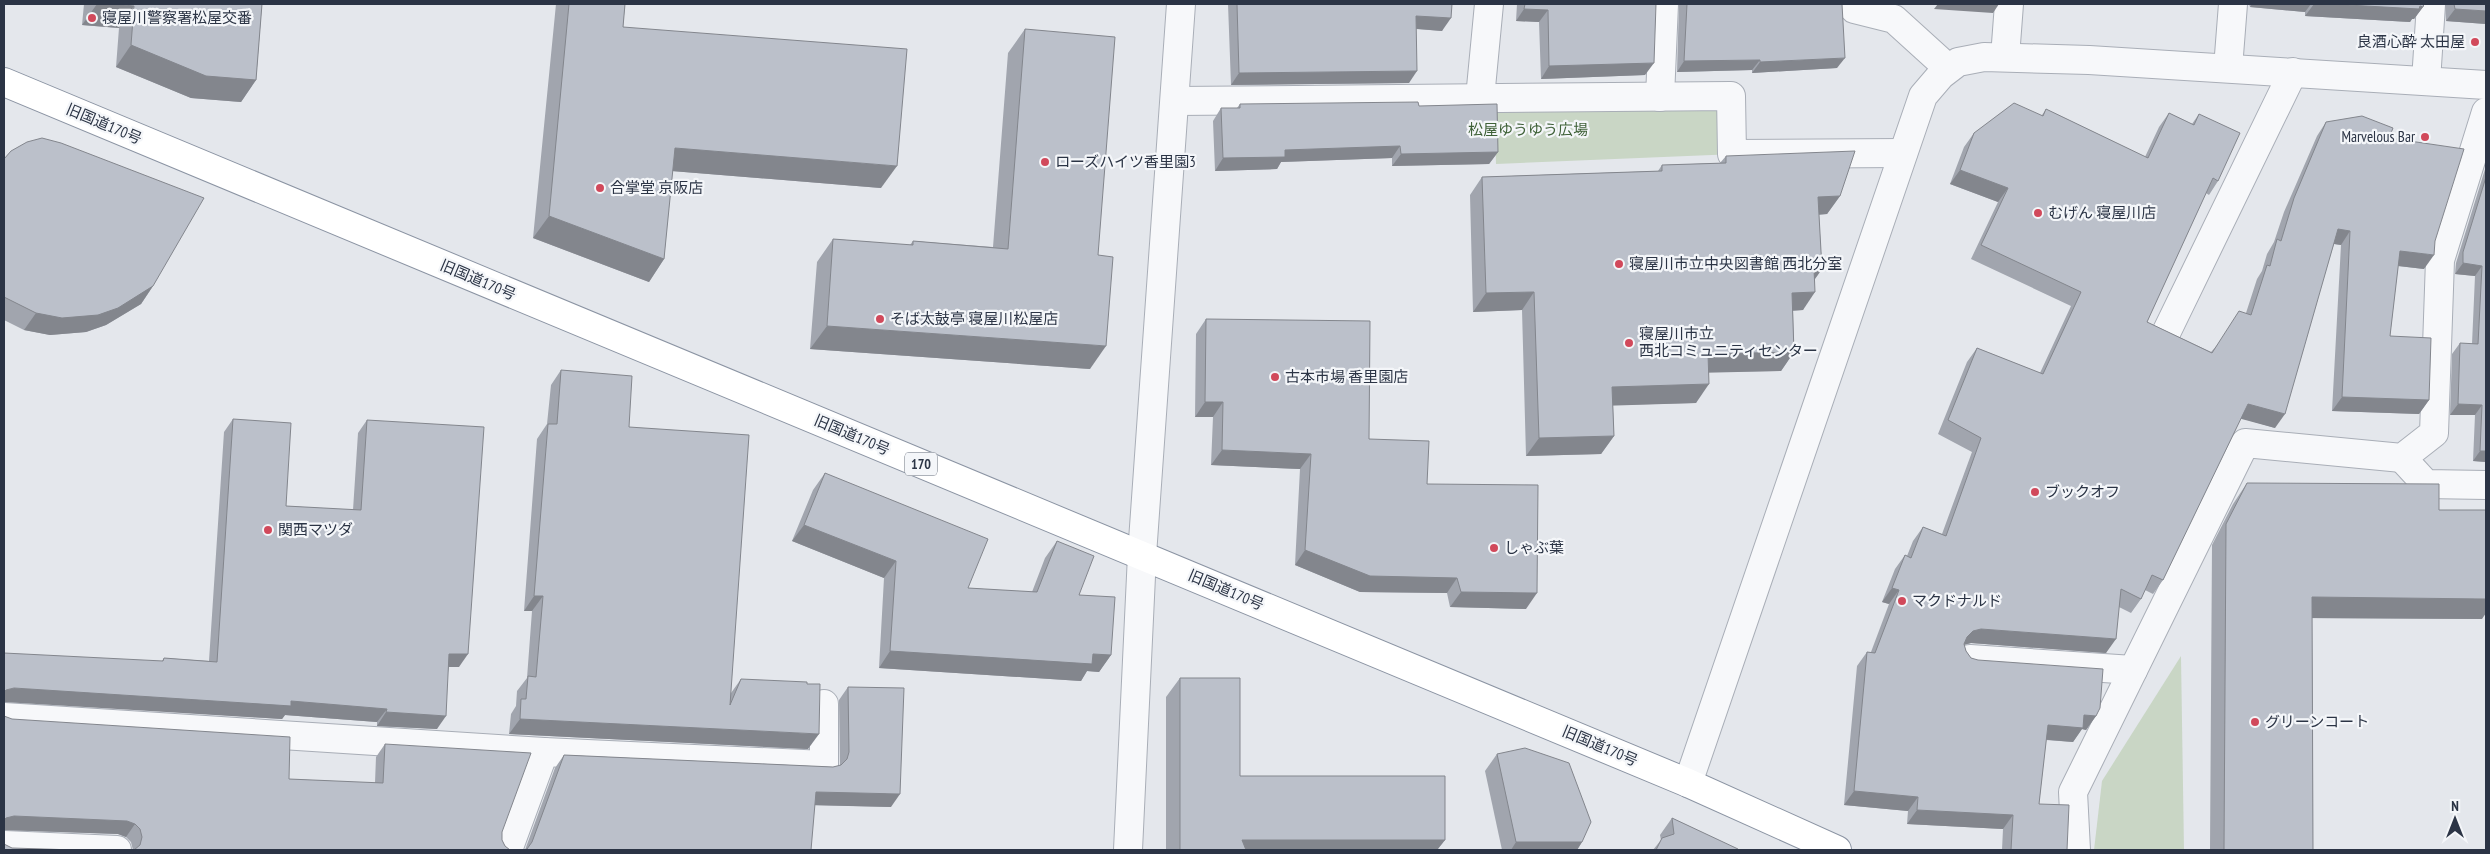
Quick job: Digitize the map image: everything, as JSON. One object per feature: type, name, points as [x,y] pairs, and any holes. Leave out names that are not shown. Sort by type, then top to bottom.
[{"type":"highway","name":"旧国道170号","points":[[4,82],[1688,783],[1837,850]]},
{"type":"street","points":[[1128,850],[1142,555],[1176,101],[1181,4]]},
{"type":"street","points":[[1480,98],[1489,4]]},
{"type":"street","points":[[1660,96],[1664,4]]},
{"type":"street","points":[[1854,4],[1854,9],[1894,19],[1948,68]]},
{"type":"street","points":[[2005,58],[2009,4]]},
{"type":"street","points":[[2228,68],[2233,4]]},
{"type":"street","points":[[2426,81],[2431,4]]},
{"type":"street","points":[[1688,783],[1923,96],[1948,68],[1958,62],[1984,57],[2089,60],[2486,85]]},
{"type":"street","points":[[2166,333],[2293,72]]},
{"type":"street","points":[[1176,101],[1731,96],[1732,154],[1903,154]]},
{"type":"street","points":[[2402,458],[2434,433],[2440,260],[2486,112]]},
{"type":"street","points":[[2076,850],[2073,792],[2245,443],[2402,458],[2426,484],[2486,485]]},
{"type":"street","points":[[1970,658],[2133,670]]},
{"type":"street","points":[[4,717],[544,752],[824,765],[824,704]]},
{"type":"street","points":[[508,850],[544,752]]},
{"type":"street","points":[[4,845],[117,850]]},
{"type":"green space","name":"松屋ゆうゆう広場","points":[[1731,96],[1736,154],[1496,164],[1494,98]]},
{"type":"green space","points":[[2181,656],[2184,850],[2094,850],[2102,781]]},
{"type":"building","points":[[113,4],[262,4],[256,80],[206,76],[131,45],[134,6]]},
{"type":"building","points":[[569,4],[625,4],[623,27],[907,49],[897,166],[675,148],[664,259],[549,216]]},
{"type":"building","points":[[1237,4],[1452,4],[1451,18],[1416,16],[1417,71],[1239,73]]},
{"type":"building","points":[[1525,4],[1656,4],[1654,63],[1549,66],[1548,10],[1524,9]]},
{"type":"building","points":[[1687,4],[1842,4],[1845,58],[1760,62],[1760,60],[1684,61]]},
{"type":"building","points":[[2330,4],[2424,4],[2419,9]]},
{"type":"building","points":[[2454,4],[2486,4],[2486,11],[2455,9]]},
{"type":"building","name":"ローズハイツ香里園3","points":[[1025,29],[1115,37],[1098,255],[1113,257],[1106,346],[827,326],[833,239],[913,245],[913,241],[1008,249]]},
{"type":"building","points":[[1418,102],[1419,106],[1497,104],[1498,152],[1401,154],[1400,146],[1285,150],[1285,157],[1223,158],[1221,108],[1240,108],[1240,104]]},
{"type":"building","points":[[2014,103],[2043,116],[2046,109],[2148,158],[2169,113],[2194,125],[2199,114],[2240,133],[2218,181],[2213,178],[2147,322],[2212,353],[2239,311],[2251,315],[2267,265],[2270,266],[2277,239],[2281,241],[2294,198],[2326,122],[2362,116],[2393,128],[2389,138],[2464,149],[2435,241],[2434,255],[2400,251],[2390,336],[2431,338],[2429,400],[2342,397],[2350,231],[2338,229],[2285,414],[2248,404],[2163,580],[2152,575],[2141,599],[2121,589],[2116,639],[1981,629],[1973,631],[1967,637],[1964,644],[1966,651],[1971,658],[1978,660],[2103,669],[2100,708],[2096,716],[2084,715],[2083,728],[2048,725],[2039,804],[2069,805],[2067,850],[2011,850],[2013,815],[1917,810],[1918,797],[1854,791],[1867,652],[1875,653],[1899,590],[1892,588],[1905,555],[1911,558],[1923,527],[1946,536],[1981,438],[1948,420],[1977,348],[2043,374],[2081,292],[1981,245],[2008,188],[1960,170],[1974,133]]},
{"type":"building","points":[[42,138],[61,143],[204,198],[153,286],[118,308],[98,315],[62,318],[36,313],[4,297],[4,159],[11,151],[27,142]]},
{"type":"building","points":[[1855,151],[1840,196],[1818,197],[1822,269],[1814,269],[1815,292],[1792,293],[1794,352],[1708,354],[1709,384],[1612,387],[1614,436],[1539,438],[1534,292],[1486,293],[1482,177],[1662,171],[1662,165],[1726,163],[1726,156]]},
{"type":"building","points":[[2486,177],[2486,451],[2480,451],[2482,405],[2458,404],[2460,343],[2478,344],[2482,266],[2463,263],[2463,252]]},
{"type":"building","points":[[1206,319],[1370,321],[1369,439],[1429,441],[1427,484],[1538,485],[1537,593],[1461,592],[1457,578],[1370,576],[1305,550],[1311,454],[1222,450],[1223,402],[1205,402]]},
{"type":"building","points":[[561,370],[632,376],[629,427],[749,435],[730,705],[741,679],[820,684],[819,734],[520,719],[521,699],[526,699],[528,676],[536,677],[543,596],[534,596],[548,424],[557,424]]},
{"type":"building","points":[[233,419],[291,423],[286,506],[361,510],[367,420],[484,427],[468,654],[449,654],[446,716],[386,712],[387,709],[291,701],[291,706],[14,688],[4,692],[4,653],[163,661],[164,658],[217,662]]},
{"type":"building","points":[[825,473],[988,539],[968,588],[1037,592],[1057,541],[1094,556],[1079,595],[1115,597],[1111,655],[1093,654],[1092,664],[890,651],[896,561],[804,525]]},
{"type":"building","points":[[2247,483],[2439,484],[2439,510],[2486,510],[2486,599],[2312,597],[2313,850],[2224,850],[2226,524]]},
{"type":"building","points":[[1180,678],[1240,678],[1240,776],[1445,776],[1445,840],[1242,840],[1246,850],[1180,850]]},
{"type":"building","points":[[848,687],[904,688],[900,794],[816,792],[811,850],[524,850],[532,842],[564,755],[833,767],[841,765],[847,759],[849,752]]},
{"type":"building","points":[[4,716],[12,719],[290,737],[289,779],[383,783],[385,744],[531,753],[502,832],[502,840],[510,850],[134,850],[140,845],[142,837],[140,829],[135,824],[127,821],[14,816],[4,820]]},
{"type":"building","points":[[1525,748],[1569,763],[1591,822],[1582,842],[1516,842],[1497,754]]},
{"type":"building","points":[[1672,818],[1738,850],[1656,850],[1662,838],[1674,834]]},
{"type":"building","points":[[4,844],[12,848],[75,850],[4,850]]},
{"type":"place","name":"寝屋川警察署松屋交番","points":[[92,18]]},
{"type":"place","name":"良酒心酔 太田屋","points":[[2475,42]]},
{"type":"place","name":"Marvelous Bar","points":[[2425,137]]},
{"type":"place","name":"ローズハイツ香里園3","points":[[1045,162]]},
{"type":"place","name":"合掌堂 京阪店","points":[[600,188]]},
{"type":"place","name":"むげん 寝屋川店","points":[[2038,213]]},
{"type":"place","name":"寝屋川市立中央図書館 西北分室","points":[[1619,264]]},
{"type":"place","name":"そば太鼓亭 寝屋川松屋店","points":[[880,319]]},
{"type":"place","name":"寝屋川市立 西北コミュニティセンター","points":[[1629,343]]},
{"type":"place","name":"古本市場 香里園店","points":[[1275,377]]},
{"type":"place","name":"ブックオフ","points":[[2035,492]]},
{"type":"place","name":"関西マツダ","points":[[268,530]]},
{"type":"place","name":"しゃぶ葉","points":[[1494,548]]},
{"type":"place","name":"マクドナルド","points":[[1902,601]]},
{"type":"place","name":"グリーンコート","points":[[2255,722]]}]
